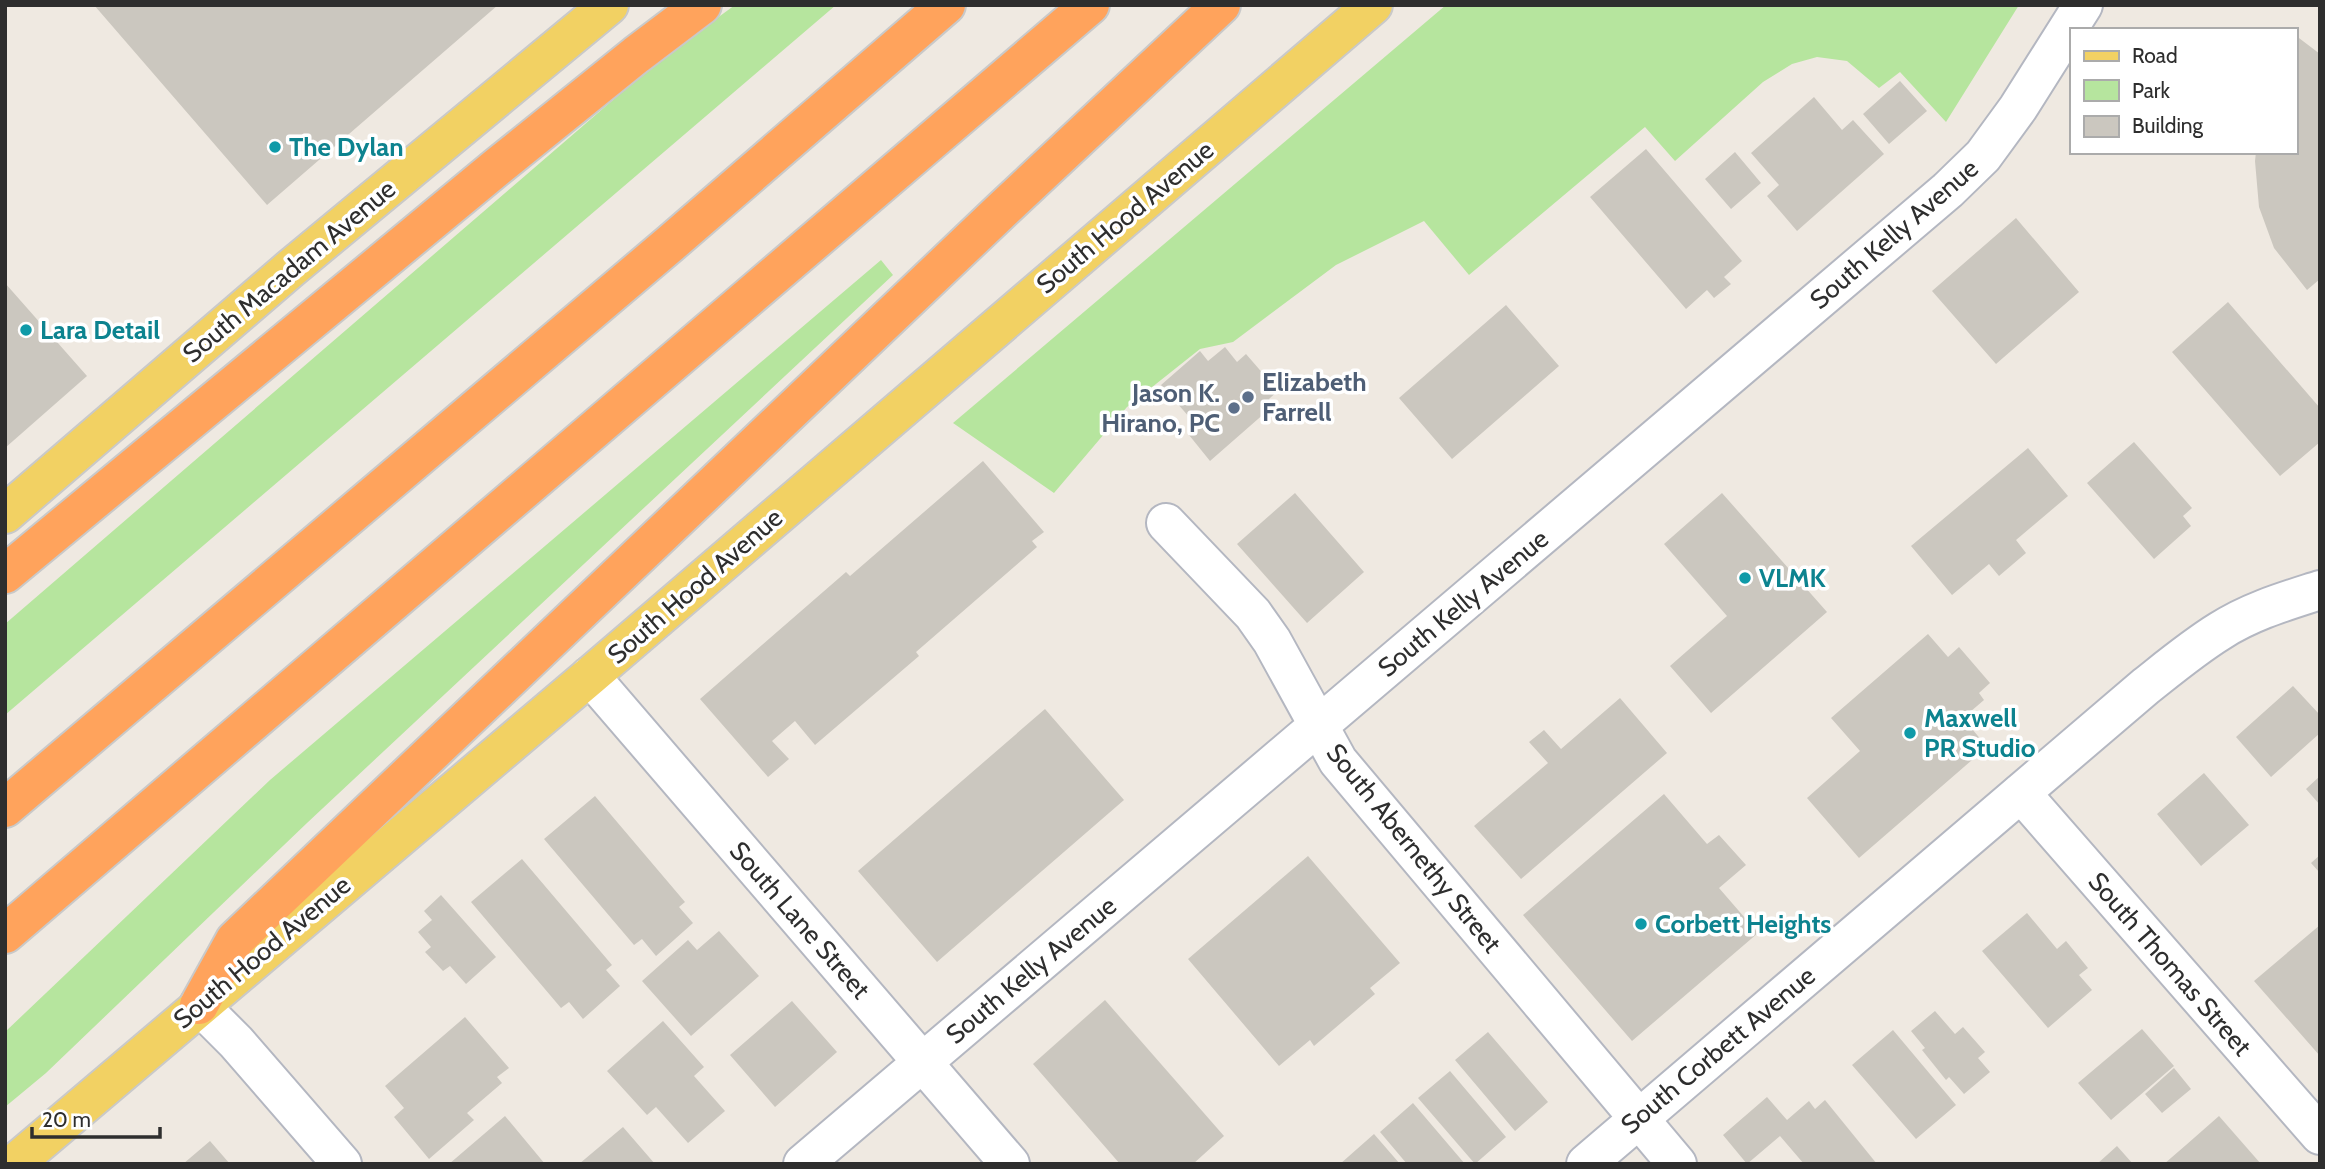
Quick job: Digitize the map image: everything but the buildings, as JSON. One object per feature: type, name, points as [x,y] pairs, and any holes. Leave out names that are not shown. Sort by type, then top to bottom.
[{"type":"highway","points":[[5,575],[497,167],[702,5]]},
{"type":"highway","points":[[5,808],[650,261],[946,5]]},
{"type":"highway","points":[[5,934],[1090,5]]},
{"type":"highway","points":[[199,1005],[235,940],[1220,5]]},
{"type":"main road","name":"South Macadam Avenue","points":[[5,514],[290,269],[609,5]]},
{"type":"main road","name":"South Hood Avenue","points":[[14,1164],[590,676],[1373,5]]},
{"type":"street","name":"South Kelly Avenue","points":[[803,1164],[1948,190],[1983,156],[2018,108],[2083,5]]},
{"type":"street","name":"South Abernethy Street","points":[[1166,523],[1253,614],[1272,641],[1338,761],[1676,1164]]},
{"type":"street","name":"South Corbett Avenue","points":[[1586,1164],[2147,686],[2221,630],[2250,614],[2320,590]]},
{"type":"street","name":"South Lane Street","points":[[590,676],[1010,1164]]},
{"type":"street","name":"South Thomas Street","points":[[2021,793],[2320,1135]]},
{"type":"street","points":[[199,1005],[236,1042],[342,1164]]},
{"type":"green space","points":[[735,5],[836,5],[5,715],[5,624],[657,62]]},
{"type":"green space","points":[[1446,5],[2019,5],[1946,122],[1900,72],[1879,88],[1847,61],[1817,57],[1792,64],[1763,82],[1675,161],[1645,127],[1469,275],[1424,221],[1336,265],[1233,342],[1200,349],[1127,407],[1054,493],[953,423]]},
{"type":"green space","points":[[881,260],[893,275],[307,823],[46,1073],[5,1107],[5,1032],[270,780]]},
{"type":"place","name":"The Dylan","points":[[275,147]]},
{"type":"place","name":"Lara Detail","points":[[26,330]]},
{"type":"place","name":"Elizabeth Farrell","points":[[1248,397]]},
{"type":"place","name":"Jason K. Hirano, PC","points":[[1234,408]]},
{"type":"place","name":"VLMK","points":[[1745,578]]},
{"type":"place","name":"Maxwell PR Studio","points":[[1910,733]]},
{"type":"place","name":"Corbett Heights","points":[[1641,924]]}]
